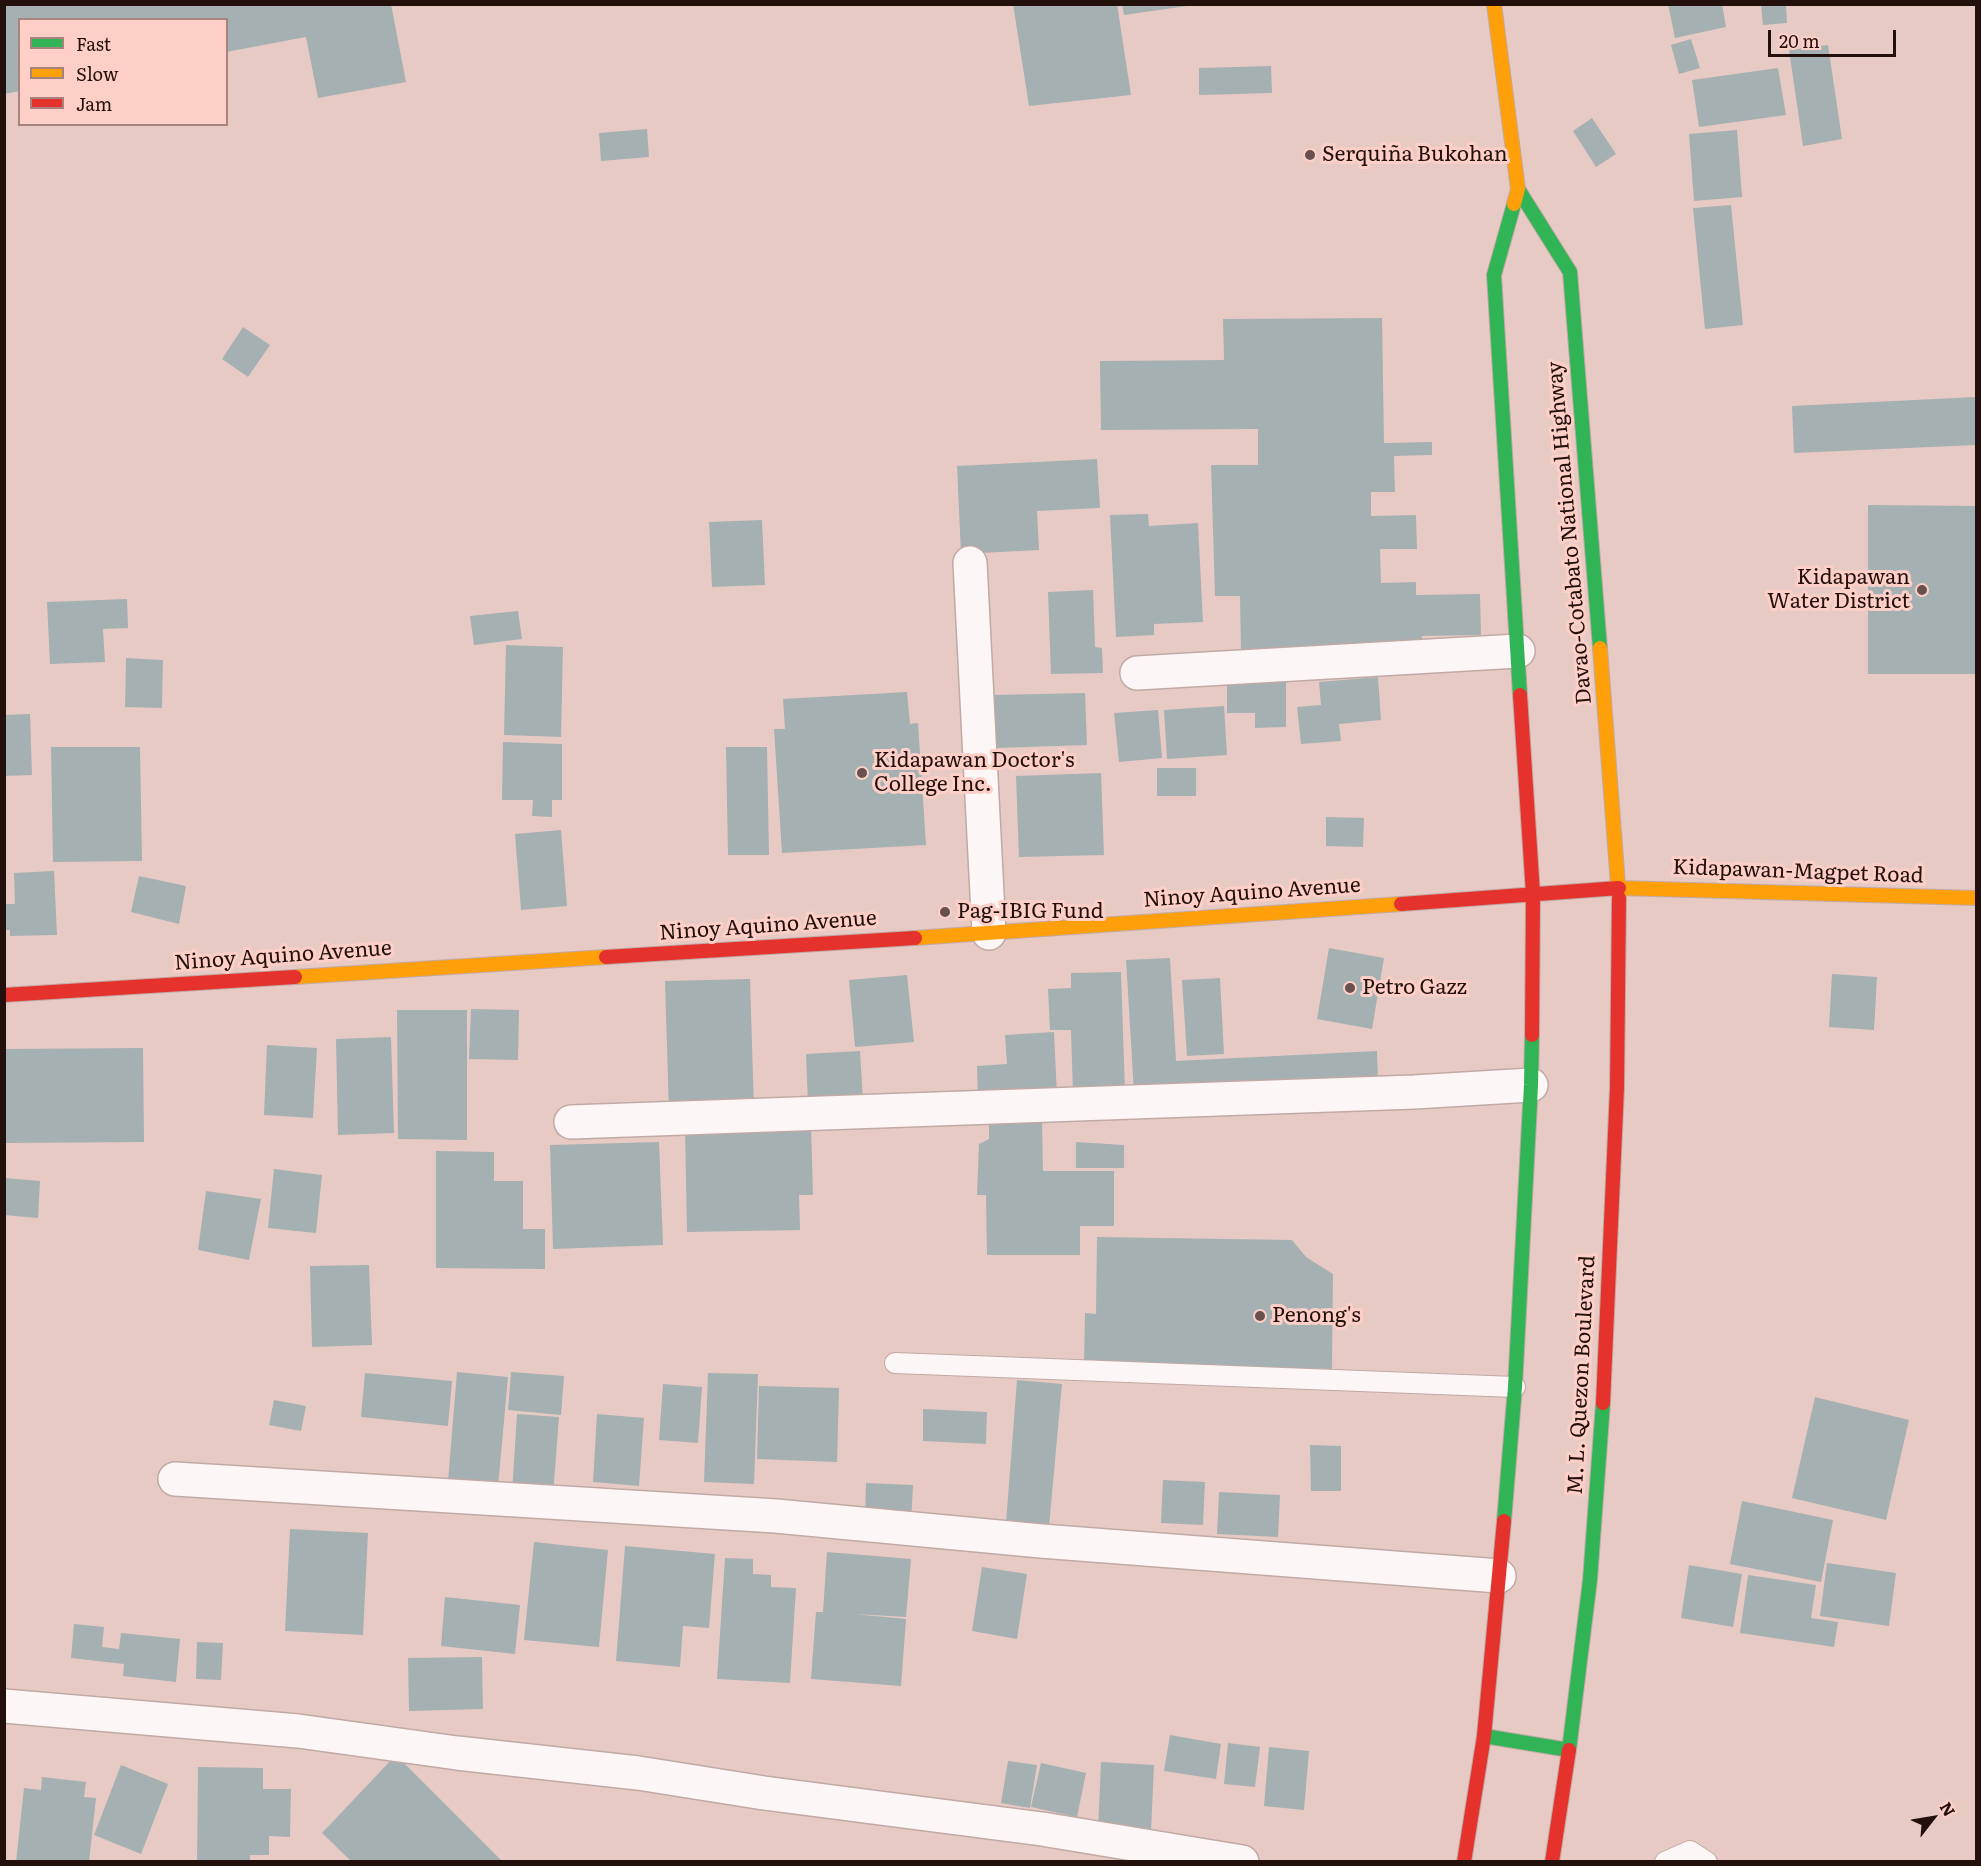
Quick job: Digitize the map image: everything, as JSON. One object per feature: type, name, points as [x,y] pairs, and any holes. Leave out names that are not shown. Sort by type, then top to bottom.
[{"type":"main road","name":"Davao-Cotabato National Highway","points":[[1494,4],[1518,189],[1494,275],[1533,894]]},
{"type":"main road","name":"Davao-Cotabato National Highway","points":[[1518,189],[1570,272],[1619,888]]},
{"type":"main road","name":"Kidapawan-Magpet Road","points":[[1533,894],[1619,888],[1977,898]]},
{"type":"main road","name":"M. L. Quezon Boulevard","points":[[1552,1862],[1569,1750],[1590,1580],[1604,1391],[1617,1088],[1619,888]]},
{"type":"main road","name":"Ninoy Aquino Avenue","points":[[4,995],[989,933],[1533,894]]},
{"type":"main road","points":[[1464,1862],[1484,1736],[1515,1387],[1531,1085],[1533,894]]},
{"type":"main road","points":[[1484,1736],[1569,1750]]},
{"type":"street","points":[[970,563],[989,933]]},
{"type":"street","points":[[1137,673],[1518,651]]},
{"type":"street","points":[[571,1122],[1414,1092],[1531,1085]]},
{"type":"street","points":[[175,1479],[776,1516],[1041,1541],[1499,1576]]},
{"type":"street","points":[[4,1706],[298,1731],[457,1753],[638,1773],[764,1793],[1042,1829],[1242,1862]]},
{"type":"lane","points":[[895,1363],[1515,1387]]},
{"type":"lane","points":[[1665,1862],[1690,1851],[1707,1862]]},
{"type":"building","points":[[4,4],[391,4],[406,82],[318,98],[306,37],[228,52],[228,18],[18,18],[18,91],[4,94]]},
{"type":"building","points":[[1013,4],[1117,4],[1131,95],[1029,106]]},
{"type":"building","points":[[1122,4],[1187,4],[1187,6],[1124,15]]},
{"type":"building","points":[[1668,4],[1722,4],[1726,27],[1675,38]]},
{"type":"building","points":[[1761,4],[1786,4],[1787,23],[1763,25]]},
{"type":"building","points":[[1691,39],[1700,68],[1679,74],[1671,45]]},
{"type":"building","points":[[1828,45],[1842,139],[1803,146],[1789,50]]},
{"type":"building","points":[[1271,66],[1272,93],[1199,95],[1199,68]]},
{"type":"building","points":[[1778,68],[1786,115],[1699,127],[1692,80]]},
{"type":"building","points":[[1592,118],[1616,154],[1596,167],[1573,131]]},
{"type":"building","points":[[647,129],[649,157],[601,161],[599,133]]},
{"type":"building","points":[[1737,130],[1742,197],[1694,201],[1689,134]]},
{"type":"building","points":[[1731,205],[1743,325],[1705,329],[1693,208]]},
{"type":"building","points":[[1382,318],[1384,443],[1432,442],[1432,455],[1394,456],[1395,492],[1371,492],[1371,516],[1416,515],[1417,549],[1380,549],[1381,583],[1416,582],[1416,595],[1480,594],[1481,635],[1422,636],[1422,650],[1241,651],[1240,596],[1215,596],[1211,465],[1258,465],[1258,429],[1101,430],[1100,361],[1224,360],[1223,319]]},
{"type":"building","points":[[243,327],[270,345],[248,377],[222,359]]},
{"type":"building","points":[[1976,397],[1976,445],[1794,453],[1792,406]]},
{"type":"building","points":[[1097,459],[1100,508],[1037,511],[1039,550],[961,554],[957,466]]},
{"type":"building","name":"Kidapawan Water District","points":[[1868,505],[1976,506],[1976,674],[1868,674]]},
{"type":"building","points":[[1148,514],[1149,526],[1198,523],[1203,622],[1154,624],[1154,635],[1116,637],[1110,515]]},
{"type":"building","points":[[762,520],[765,585],[712,587],[709,522]]},
{"type":"building","points":[[1093,590],[1095,647],[1102,648],[1103,673],[1051,674],[1048,592]]},
{"type":"building","points":[[127,599],[128,628],[103,629],[105,662],[50,664],[47,602]]},
{"type":"building","points":[[518,611],[522,639],[474,645],[470,616]]},
{"type":"building","points":[[506,645],[563,647],[561,737],[504,735]]},
{"type":"building","points":[[126,658],[163,660],[162,708],[125,707]]},
{"type":"building","points":[[1227,675],[1286,675],[1286,727],[1255,728],[1255,713],[1227,713]]},
{"type":"building","points":[[1378,677],[1381,720],[1339,724],[1341,741],[1301,744],[1297,707],[1321,705],[1319,682]]},
{"type":"building","points":[[907,692],[910,724],[918,723],[926,845],[782,853],[774,729],[785,729],[783,699]]},
{"type":"building","points":[[1085,693],[1087,745],[995,748],[993,695]]},
{"type":"building","points":[[1224,706],[1227,755],[1167,759],[1164,710]]},
{"type":"building","points":[[1158,710],[1162,758],[1119,762],[1114,713]]},
{"type":"building","points":[[30,714],[32,775],[4,776],[4,715]]},
{"type":"building","points":[[503,742],[562,744],[562,800],[552,800],[552,817],[532,816],[533,800],[502,800]]},
{"type":"building","points":[[51,747],[140,747],[142,861],[53,862]]},
{"type":"building","points":[[726,747],[767,747],[769,855],[728,855]]},
{"type":"building","points":[[1157,768],[1196,768],[1196,796],[1157,796]]},
{"type":"building","points":[[1101,773],[1104,855],[1019,857],[1016,776]]},
{"type":"building","points":[[1326,817],[1364,818],[1363,847],[1326,846]]},
{"type":"building","points":[[561,830],[567,906],[521,910],[515,834]]},
{"type":"building","points":[[54,871],[57,935],[10,936],[10,930],[4,930],[4,904],[15,904],[14,873]]},
{"type":"building","points":[[139,876],[186,886],[179,924],[131,912]]},
{"type":"building","name":"Petro Gazz","points":[[1329,948],[1384,958],[1372,1029],[1317,1019]]},
{"type":"building","points":[[1170,958],[1176,1061],[1377,1051],[1378,1080],[1134,1092],[1126,960]]},
{"type":"building","points":[[1121,972],[1125,1092],[1073,1094],[1071,1030],[1050,1030],[1048,989],[1071,988],[1071,973]]},
{"type":"building","points":[[1832,974],[1877,977],[1874,1030],[1829,1027]]},
{"type":"building","points":[[907,975],[914,1042],[855,1047],[849,980]]},
{"type":"building","points":[[1220,978],[1224,1054],[1187,1056],[1182,980]]},
{"type":"building","points":[[750,979],[754,1110],[669,1112],[665,981]]},
{"type":"building","points":[[471,1009],[519,1010],[518,1060],[469,1059]]},
{"type":"building","points":[[397,1010],[467,1010],[467,1140],[398,1139]]},
{"type":"building","points":[[1054,1032],[1057,1096],[978,1100],[977,1066],[1007,1064],[1005,1035]]},
{"type":"building","points":[[391,1037],[394,1133],[338,1135],[336,1039]]},
{"type":"building","points":[[267,1045],[317,1048],[313,1118],[264,1115]]},
{"type":"building","points":[[143,1048],[144,1142],[4,1143],[4,1049]]},
{"type":"building","points":[[860,1051],[863,1101],[808,1104],[806,1054]]},
{"type":"building","points":[[1003,1119],[1042,1119],[1043,1171],[1114,1171],[1114,1226],[1080,1226],[1080,1255],[987,1255],[986,1195],[977,1195],[979,1144],[989,1139],[989,1124]]},
{"type":"building","points":[[811,1128],[813,1195],[799,1195],[800,1230],[687,1232],[685,1131]]},
{"type":"building","points":[[659,1142],[663,1245],[553,1249],[550,1145]]},
{"type":"building","points":[[1076,1142],[1124,1145],[1124,1168],[1076,1168]]},
{"type":"building","points":[[436,1151],[494,1152],[494,1181],[523,1181],[523,1229],[545,1229],[545,1269],[436,1268]]},
{"type":"building","points":[[274,1169],[322,1175],[316,1233],[268,1228]]},
{"type":"building","points":[[4,1178],[40,1181],[38,1218],[4,1215]]},
{"type":"building","points":[[206,1191],[261,1199],[249,1260],[198,1250]]},
{"type":"building","points":[[1097,1237],[1292,1240],[1306,1257],[1333,1274],[1332,1369],[1084,1365],[1085,1313],[1096,1314]]},
{"type":"building","points":[[369,1265],[372,1345],[312,1347],[310,1266]]},
{"type":"building","points":[[457,1372],[508,1377],[497,1498],[447,1494]]},
{"type":"building","points":[[511,1372],[564,1376],[561,1415],[508,1410]]},
{"type":"building","points":[[365,1373],[452,1381],[448,1426],[361,1417]]},
{"type":"building","points":[[708,1373],[758,1374],[754,1484],[704,1482]]},
{"type":"building","points":[[1017,1380],[1062,1384],[1049,1527],[1006,1523]]},
{"type":"building","points":[[663,1384],[702,1387],[698,1443],[659,1440]]},
{"type":"building","points":[[759,1386],[839,1388],[837,1462],[757,1459]]},
{"type":"building","points":[[1815,1397],[1909,1420],[1886,1520],[1792,1498]]},
{"type":"building","points":[[274,1400],[306,1406],[301,1431],[269,1425]]},
{"type":"building","points":[[923,1409],[987,1412],[986,1444],[923,1441]]},
{"type":"building","points":[[517,1414],[559,1417],[553,1496],[512,1493]]},
{"type":"building","points":[[597,1414],[644,1418],[639,1486],[593,1482]]},
{"type":"building","points":[[1310,1445],[1341,1446],[1341,1491],[1311,1491]]},
{"type":"building","points":[[1163,1480],[1205,1482],[1203,1525],[1161,1523]]},
{"type":"building","points":[[866,1483],[913,1485],[911,1524],[865,1522]]},
{"type":"building","points":[[1219,1492],[1280,1495],[1278,1537],[1217,1534]]},
{"type":"building","points":[[1742,1501],[1833,1520],[1821,1582],[1730,1564]]},
{"type":"building","points":[[290,1529],[368,1533],[363,1635],[285,1631]]},
{"type":"building","points":[[534,1542],[608,1550],[599,1647],[524,1640]]},
{"type":"building","points":[[625,1546],[715,1554],[709,1628],[683,1626],[680,1667],[616,1661]]},
{"type":"building","points":[[827,1552],[911,1559],[906,1617],[854,1614],[906,1619],[901,1686],[811,1679],[816,1612],[823,1612]]},
{"type":"building","points":[[725,1558],[753,1559],[753,1574],[771,1575],[771,1587],[796,1588],[790,1683],[717,1679]]},
{"type":"building","points":[[1827,1563],[1896,1573],[1889,1626],[1820,1616]]},
{"type":"building","points":[[1689,1565],[1742,1574],[1733,1627],[1681,1618]]},
{"type":"building","points":[[982,1567],[1027,1574],[1017,1639],[972,1631]]},
{"type":"building","points":[[1748,1575],[1816,1585],[1811,1618],[1838,1622],[1834,1647],[1740,1633]]},
{"type":"building","points":[[445,1597],[520,1605],[515,1654],[441,1646]]},
{"type":"building","points":[[74,1624],[104,1627],[102,1647],[119,1649],[121,1633],[180,1639],[176,1682],[123,1676],[124,1664],[71,1658]]},
{"type":"building","points":[[197,1642],[223,1643],[221,1680],[196,1679]]},
{"type":"building","points":[[482,1657],[483,1709],[409,1711],[408,1658]]},
{"type":"building","points":[[1170,1735],[1221,1744],[1216,1779],[1164,1771]]},
{"type":"building","points":[[1228,1743],[1260,1747],[1255,1787],[1224,1784]]},
{"type":"building","points":[[1269,1747],[1309,1751],[1304,1810],[1264,1806]]},
{"type":"building","points":[[396,1755],[503,1862],[352,1862],[322,1833]]},
{"type":"building","points":[[1008,1761],[1037,1765],[1030,1808],[1001,1803]]},
{"type":"building","points":[[1101,1762],[1154,1765],[1151,1831],[1098,1830]]},
{"type":"building","points":[[1041,1763],[1086,1773],[1077,1817],[1031,1807]]},
{"type":"building","points":[[121,1765],[168,1784],[141,1854],[94,1835]]},
{"type":"building","points":[[198,1767],[263,1768],[263,1789],[291,1789],[290,1837],[269,1836],[269,1855],[250,1855],[250,1862],[197,1862]]},
{"type":"building","points":[[42,1777],[86,1782],[84,1797],[96,1798],[89,1862],[16,1862],[24,1788],[41,1790]]},
{"type":"traffic: fast","points":[[1518,189],[1570,272],[1600,648]]},
{"type":"traffic: fast","points":[[1514,204],[1494,275],[1520,695]]},
{"type":"traffic: fast","points":[[1504,1521],[1515,1387],[1532,1035]]},
{"type":"traffic: fast","points":[[1569,1750],[1590,1580],[1603,1403]]},
{"type":"traffic: fast","points":[[1484,1736],[1569,1750]]},
{"type":"traffic: slow","points":[[1494,4],[1518,189],[1514,204]]},
{"type":"traffic: slow","points":[[1600,648],[1619,898]]},
{"type":"traffic: slow","points":[[1619,888],[1976,898]]},
{"type":"traffic: slow","points":[[915,938],[1401,904]]},
{"type":"traffic: slow","points":[[295,977],[606,957]]},
{"type":"traffic: jam","points":[[1520,695],[1533,894],[1532,1035]]},
{"type":"traffic: jam","points":[[1401,904],[1619,888]]},
{"type":"traffic: jam","points":[[1603,1403],[1617,1088],[1619,898]]},
{"type":"traffic: jam","points":[[606,957],[915,938]]},
{"type":"traffic: jam","points":[[4,995],[295,977]]},
{"type":"traffic: jam","points":[[1464,1862],[1484,1736],[1504,1521]]},
{"type":"traffic: jam","points":[[1552,1862],[1569,1750]]},
{"type":"place","name":"Serquiña Bukohan","points":[[1310,155]]},
{"type":"place","name":"Kidapawan Water District","points":[[1922,590]]},
{"type":"place","name":"Kidapawan Doctor's College Inc.","points":[[862,773]]},
{"type":"place","name":"Pag-IBIG Fund","points":[[945,912]]},
{"type":"place","name":"Petro Gazz","points":[[1350,988]]},
{"type":"place","name":"Penong's","points":[[1260,1316]]}]
